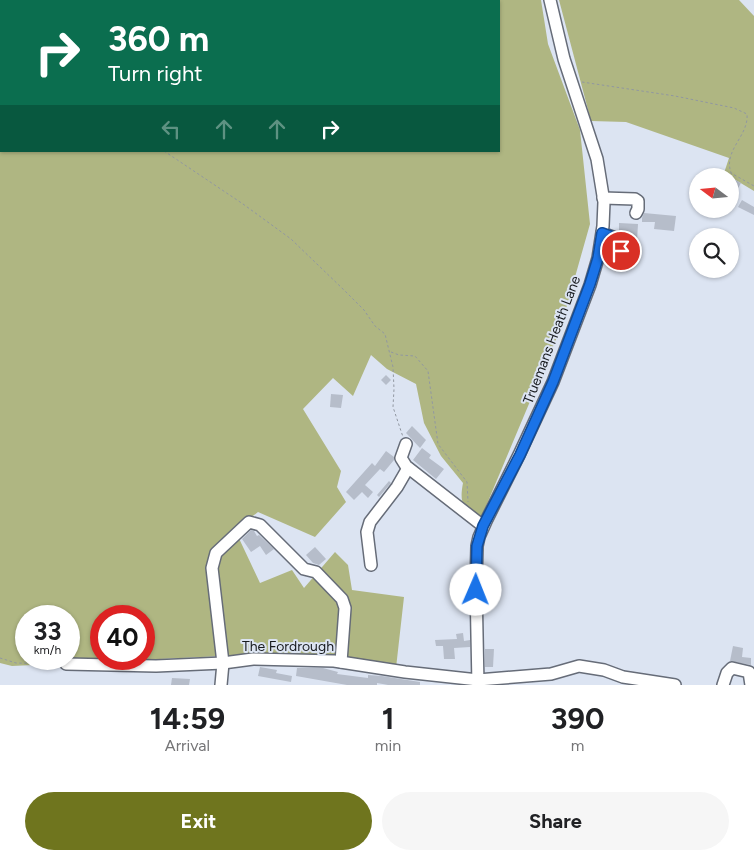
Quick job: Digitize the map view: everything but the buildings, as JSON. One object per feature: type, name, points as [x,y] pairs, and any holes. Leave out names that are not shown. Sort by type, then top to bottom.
[{"type":"street","name":"Truemans Heath Lane","points":[[478,683],[477,546],[483,526],[520,455],[553,382],[590,284],[598,258],[602,233],[603,198],[597,159],[559,42],[550,0]]},
{"type":"street","points":[[603,198],[635,199],[638,201],[636,214]]},
{"type":"street","points":[[602,233],[613,237],[620,243],[621,251]]},
{"type":"street","points":[[406,444],[401,458],[408,468],[483,526]]},
{"type":"street","points":[[371,565],[367,532],[370,522],[397,487],[408,468]]},
{"type":"street","points":[[221,685],[223,663],[212,568],[216,553],[249,522],[260,525],[304,569],[316,572],[342,599],[345,608],[341,662]]},
{"type":"street","name":"The Fordrough","points":[[80,664],[156,666],[223,663],[253,658],[341,662],[478,683],[551,674],[580,666],[604,670],[623,677],[675,685]]},
{"type":"street","points":[[723,685],[727,673],[732,668],[749,672],[751,685]]},
{"type":"path","points":[[571,82],[675,96],[734,108],[746,114],[748,122],[730,154],[728,163],[731,173],[754,186]]},
{"type":"path","points":[[165,152],[291,239],[364,310],[375,326],[385,334],[390,352],[394,389],[393,407],[406,444]]},
{"type":"path","points":[[390,352],[398,355],[415,356],[428,371],[438,444],[467,482],[469,507]]},
{"type":"path","points":[[0,658],[15,663]]},
{"type":"green space","points":[[500,0],[541,0],[548,44],[580,130],[590,224],[560,330],[481,518],[470,511],[462,501],[463,483],[441,456],[424,423],[416,384],[387,369],[371,355],[353,396],[333,378],[303,409],[341,471],[337,487],[346,502],[315,537],[258,512],[235,530],[260,583],[292,570],[304,588],[335,552],[348,565],[352,590],[404,597],[396,668],[338,656],[223,656],[155,659],[155,605],[90,605],[90,662],[80,663],[80,605],[15,605],[15,666],[0,663],[0,152],[500,152]]},
{"type":"green space","points":[[559,0],[739,0],[754,16],[754,191],[739,182],[739,168],[726,168],[729,158],[626,122],[591,121]]},
{"type":"route","points":[[476,590],[477,546],[483,526],[520,455],[553,382],[590,284],[598,258],[602,233],[613,237],[620,243],[621,251]]}]
